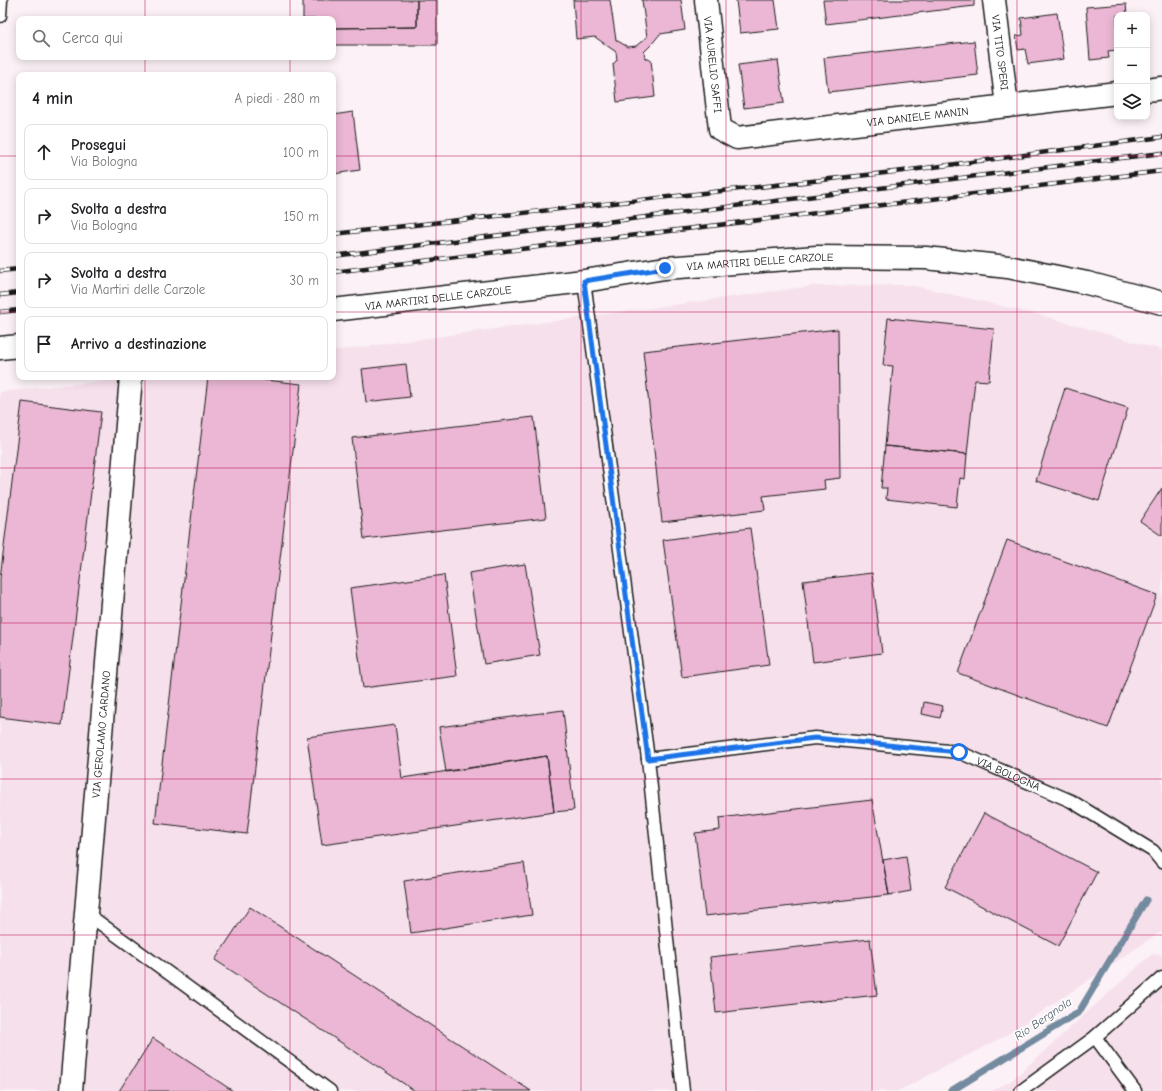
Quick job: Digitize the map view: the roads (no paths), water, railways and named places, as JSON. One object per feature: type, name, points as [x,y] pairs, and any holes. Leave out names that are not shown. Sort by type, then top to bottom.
[{"type":"street","name":"VIA AURELIO SAFFI","points":[[706,0],[720,129]]},
{"type":"street","name":"VIA TITO SPERI","points":[[994,0],[1007,106]]},
{"type":"street","points":[[1150,90],[1162,88]]},
{"type":"street","name":"VIA DANIELE MANIN","points":[[720,129],[737,138],[1114,93]]},
{"type":"street","name":"VIA MARTIRI DELLE CARZOLE","points":[[336,310],[584,281],[665,268],[817,257],[926,258],[1008,267],[1087,283],[1162,303]]},
{"type":"street","points":[[0,348],[16,346]]},
{"type":"street","name":"VIA GEROLAMO CARDANO","points":[[71,1091],[131,380]]},
{"type":"lane","points":[[0,16],[1,0]]},
{"type":"lane","points":[[584,281],[648,759],[683,1091]]},
{"type":"lane","name":"VIA BOLOGNA","points":[[648,759],[815,738],[959,752],[1071,801],[1153,851],[1162,862]]},
{"type":"lane","points":[[86,913],[330,1091]]},
{"type":"lane","points":[[1021,1091],[1094,1037],[1162,978]]},
{"type":"lane","points":[[1094,1037],[1135,1091]]},
{"type":"waterway","name":"Rio Bergnola","points":[[951,1091],[1079,1012],[1146,900]]},
{"type":"railway","points":[[336,234],[903,171],[1162,137]]},
{"type":"railway","points":[[336,256],[1162,153]]},
{"type":"railway","points":[[336,272],[1162,171]]},
{"type":"railway","points":[[0,271],[16,269]]},
{"type":"railway","points":[[0,295],[16,293]]},
{"type":"railway","points":[[0,312],[16,310]]}]
